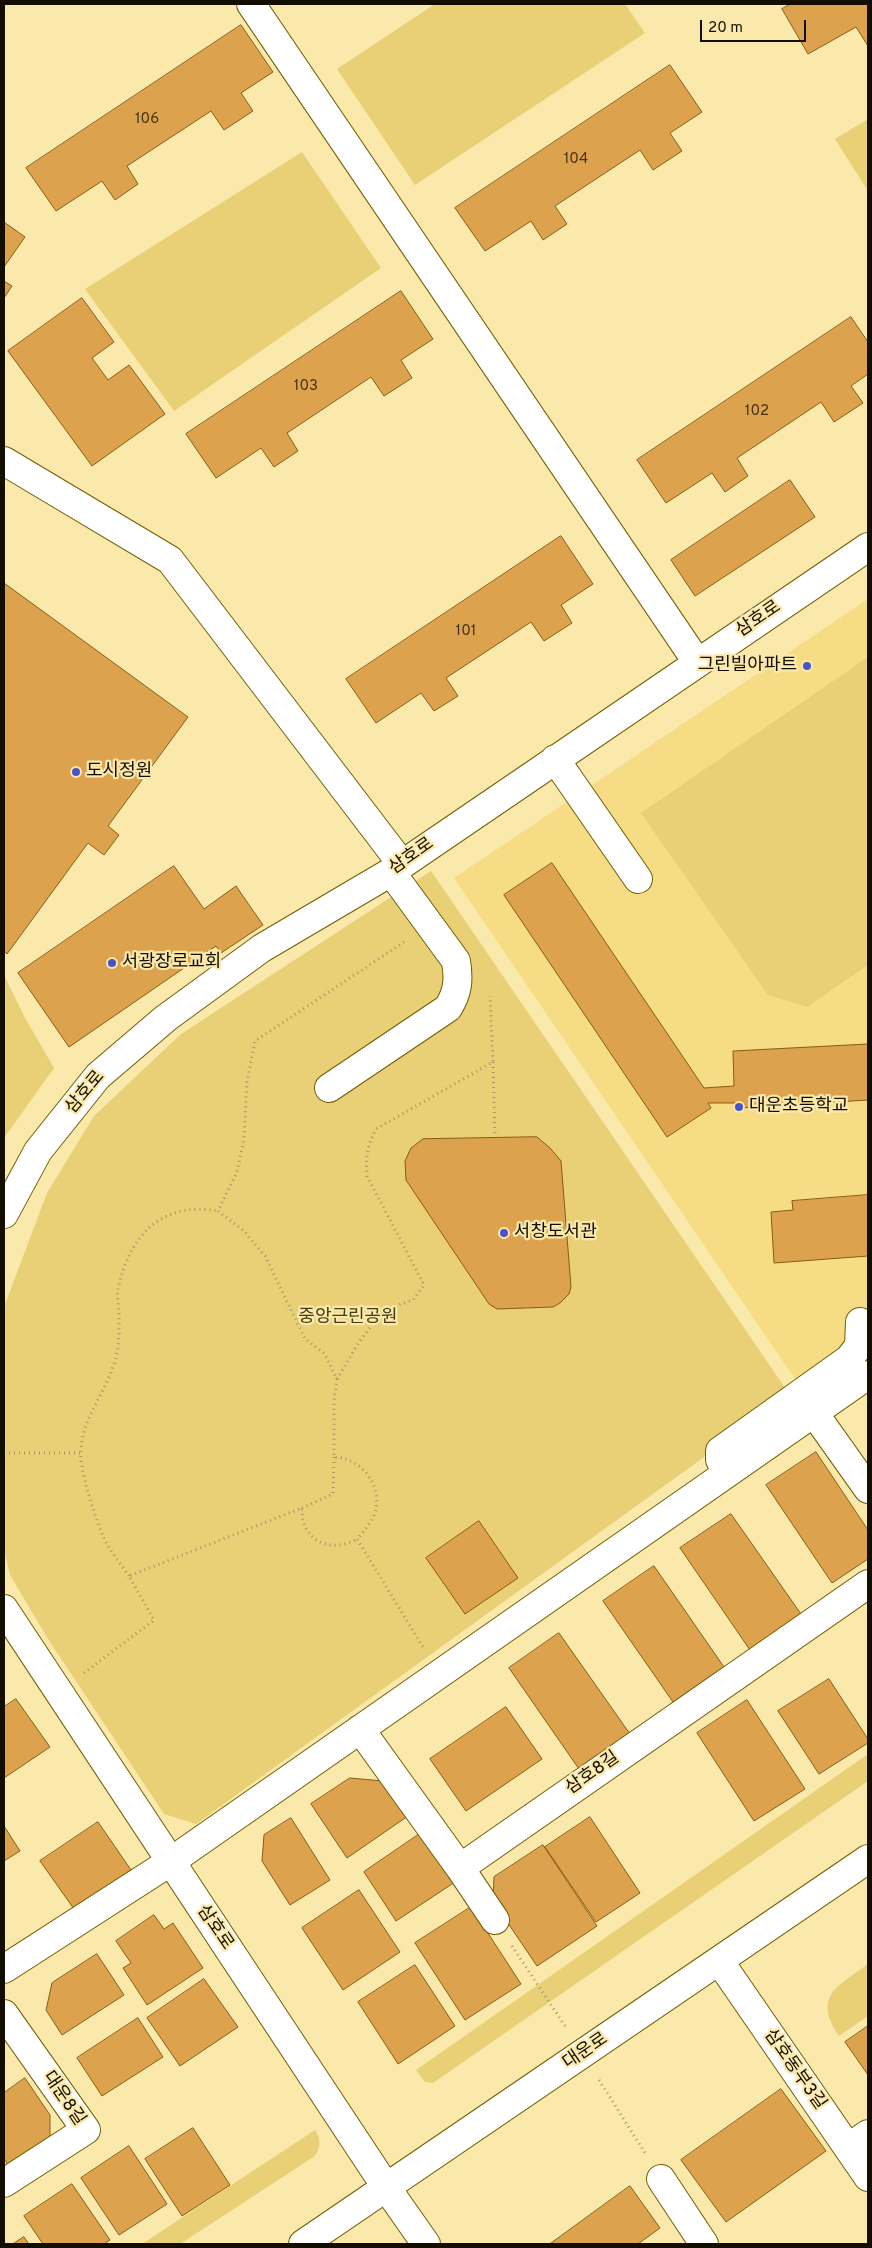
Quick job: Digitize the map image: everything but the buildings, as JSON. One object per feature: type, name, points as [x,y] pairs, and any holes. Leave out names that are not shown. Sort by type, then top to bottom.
[{"type":"street","points":[[251,4],[697,662]]},
{"type":"street","points":[[4,461],[170,560],[396,867],[429,926],[456,962],[459,978],[456,996],[448,1008],[329,1088]]},
{"type":"street","name":"삼호로","points":[[4,1214],[38,1151],[98,1076],[166,1018],[262,948],[396,867],[868,546]]},
{"type":"street","points":[[555,759],[638,880]]},
{"type":"street","points":[[729,1472],[720,1460],[720,1451],[849,1359],[859,1346],[860,1322]]},
{"type":"street","points":[[4,1969],[170,1862],[868,1375]]},
{"type":"street","points":[[814,1413],[868,1489]]},
{"type":"street","name":"삼호8길","points":[[460,1868],[868,1584]]},
{"type":"street","name":"삼호로","points":[[4,1609],[57,1692],[386,2187],[426,2244]]},
{"type":"street","points":[[360,1729],[495,1920]]},
{"type":"street","name":"대운로","points":[[303,2244],[720,1962],[868,1859]]},
{"type":"street","name":"삼호동부3길","points":[[720,1962],[858,2141],[868,2177]]},
{"type":"street","name":"대운8길","points":[[4,2014],[86,2130],[4,2183]]},
{"type":"street","points":[[662,2180],[704,2244]]},
{"type":"path","points":[[218,1211],[237,1172],[244,1139],[247,1082],[255,1041],[429,926]]},
{"type":"path","points":[[490,995],[496,1136]]},
{"type":"path","points":[[129,1576],[333,1494],[334,1401],[337,1379],[359,1342],[384,1310],[413,1300],[424,1284],[367,1176],[365,1159],[372,1136],[376,1128],[493,1062]]},
{"type":"path","points":[[57,1692],[154,1620],[129,1576],[104,1538],[82,1466],[80,1440],[114,1367],[120,1337],[118,1290],[133,1249],[144,1230],[159,1220],[180,1211],[206,1209],[218,1211],[244,1231],[265,1256],[305,1339],[324,1353],[337,1379]]},
{"type":"path","points":[[4,1452],[81,1454]]},
{"type":"path","points":[[302,1508],[302,1517],[312,1537],[322,1543],[342,1546],[357,1539],[372,1520],[376,1504],[376,1492],[364,1469],[352,1462],[334,1457]]},
{"type":"path","points":[[357,1539],[440,1673]]},
{"type":"path","points":[[495,1920],[583,2054],[662,2180]]},
{"type":"shaded area","name":"대운초등학교","points":[[868,599],[868,1336],[797,1382],[454,878]]},
{"type":"green space","points":[[435,4],[625,4],[645,33],[415,185],[337,69]]},
{"type":"green space","points":[[868,119],[868,191],[835,139]]},
{"type":"green space","points":[[302,152],[381,268],[174,411],[85,289]]},
{"type":"green space","points":[[868,657],[868,965],[807,1007],[768,995],[641,813]]},
{"type":"green space","name":"중앙근린공원","points":[[431,871],[790,1395],[196,1824],[164,1814],[48,1639],[10,1575],[4,1550],[4,1307],[47,1193],[94,1116],[181,1034]]},
{"type":"green space","points":[[4,975],[25,1018],[54,1068],[4,1138]]},
{"type":"green space","points":[[868,1754],[868,1781],[433,2083],[425,2082],[416,2070]]},
{"type":"green space","points":[[868,1964],[868,2016],[839,2036],[831,2022],[828,2001],[832,1993],[839,1986]]},
{"type":"green space","points":[[315,2130],[320,2143],[315,2156],[180,2244],[142,2244]]},
{"type":"place","name":"그린빌아파트","points":[[807,666]]},
{"type":"place","name":"도시정원","points":[[76,772]]},
{"type":"place","name":"서광장로교회","points":[[112,963]]},
{"type":"place","name":"대운초등학교","points":[[739,1107]]},
{"type":"place","name":"서창도서관","points":[[504,1233]]}]
